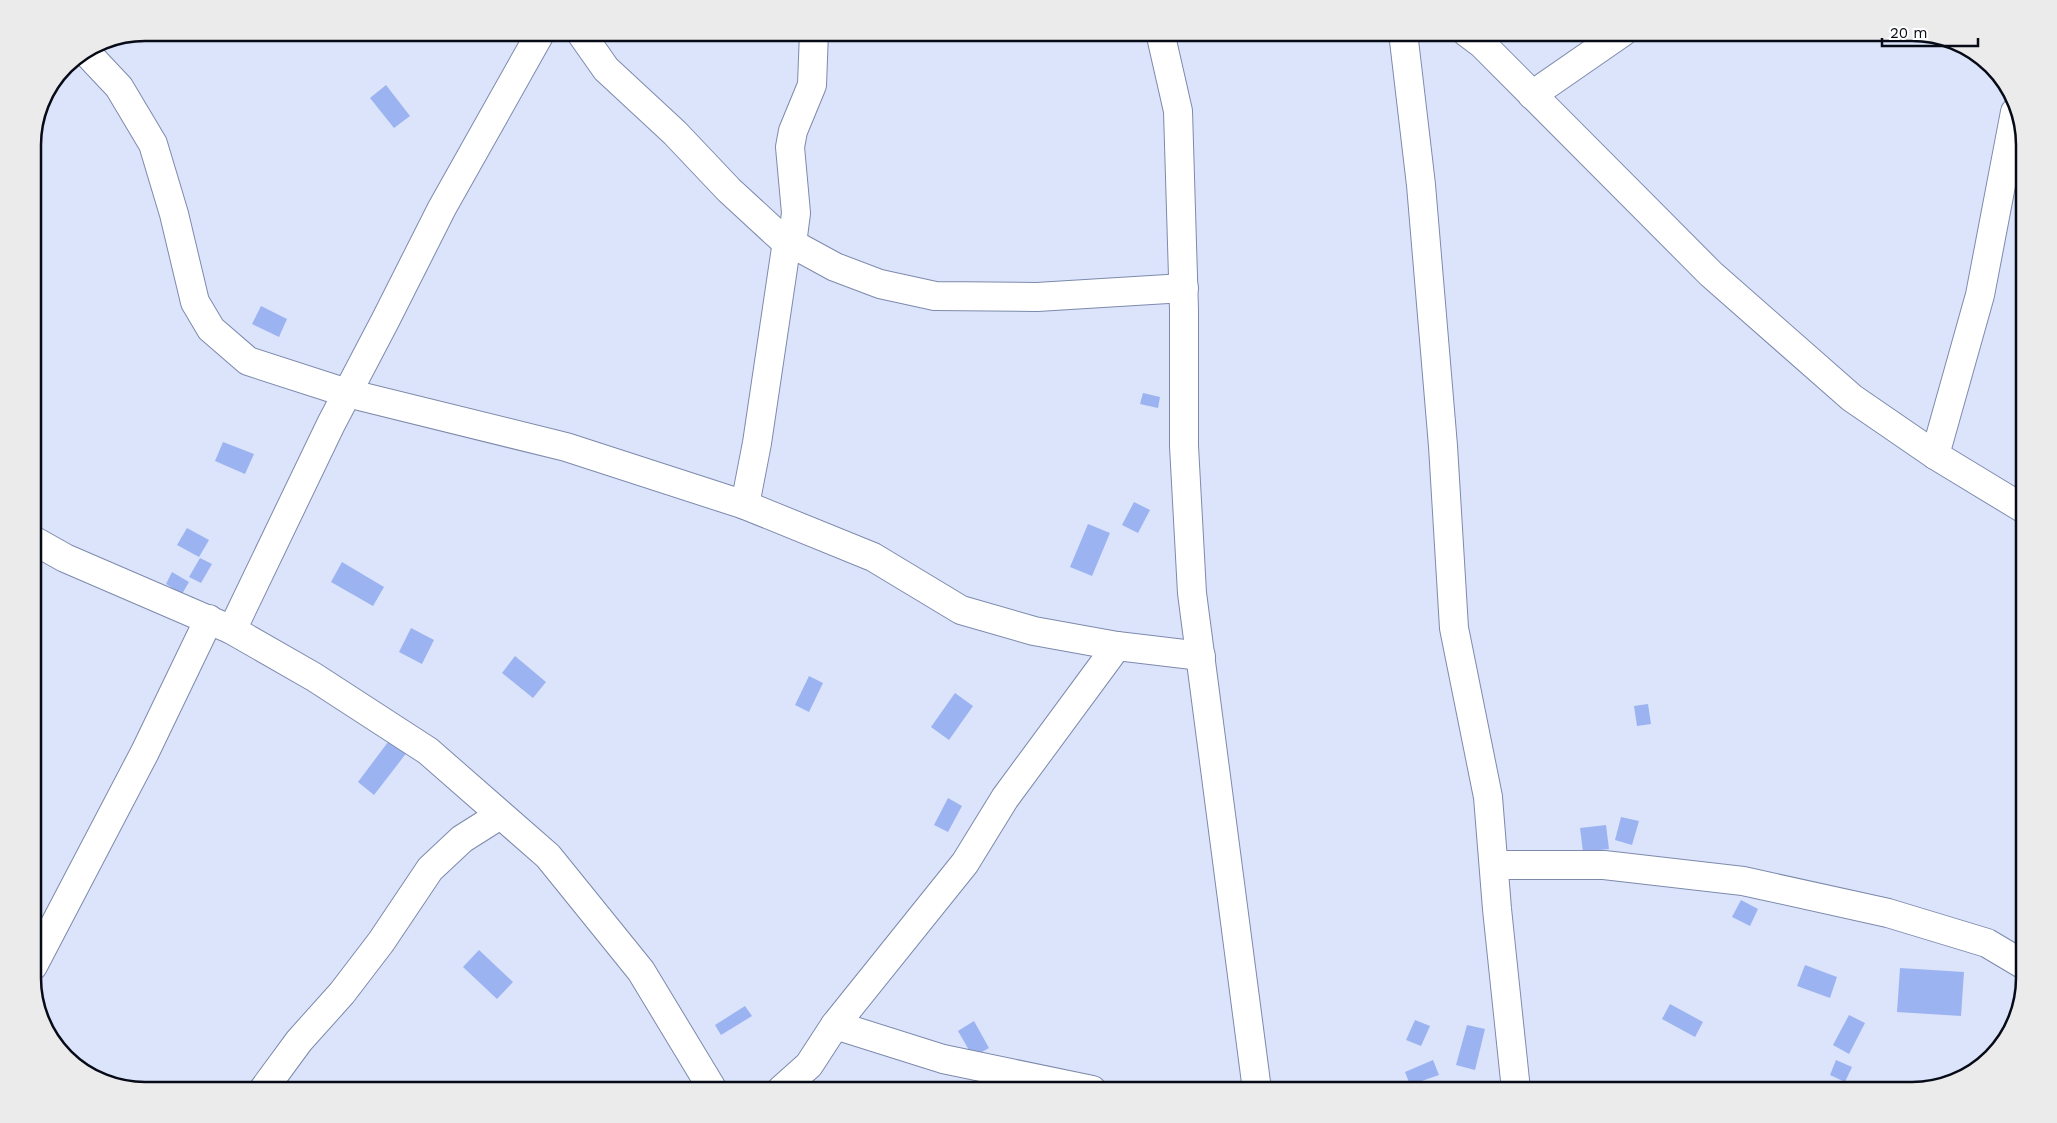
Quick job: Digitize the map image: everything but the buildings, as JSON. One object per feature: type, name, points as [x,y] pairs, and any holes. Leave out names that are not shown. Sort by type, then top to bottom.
[{"type":"street","points":[[41,951],[145,752],[282,524],[442,208],[535,41]]},
{"type":"street","points":[[586,41],[606,69],[675,133],[736,197],[780,237],[835,267],[880,284],[935,296],[1037,297],[1184,288]]},
{"type":"street","points":[[745,505],[796,213],[790,147],[793,131],[812,85],[814,41]]},
{"type":"street","points":[[1162,41],[1178,111],[1184,288],[1184,446],[1192,594],[1256,1082]]},
{"type":"street","points":[[1404,41],[1421,185],[1443,446],[1454,628],[1488,797],[1515,1082]]},
{"type":"street","points":[[1478,41],[1711,274],[1852,398],[1935,455],[2016,504]]},
{"type":"street","points":[[1532,94],[1610,41]]},
{"type":"street","points":[[91,57],[119,87],[153,144],[174,214],[196,302],[211,329],[248,361],[347,393],[566,446],[745,505],[873,557],[961,610],[1034,631],[1117,646],[1200,656]]},
{"type":"street","points":[[1935,455],[1980,295],[2014,124]]},
{"type":"street","points":[[41,544],[65,558],[221,625],[314,678],[428,751],[548,856],[641,971],[708,1082]]},
{"type":"street","points":[[790,1082],[809,1065],[835,1025],[965,863],[1005,798],[1117,646]]},
{"type":"street","points":[[269,1082],[299,1041],[342,993],[381,942],[430,869],[462,840],[500,814]]},
{"type":"street","points":[[1494,865],[1604,865],[1743,881],[1888,913],[1987,943],[2016,960]]},
{"type":"street","points":[[835,1025],[943,1058],[1055,1082]]}]
